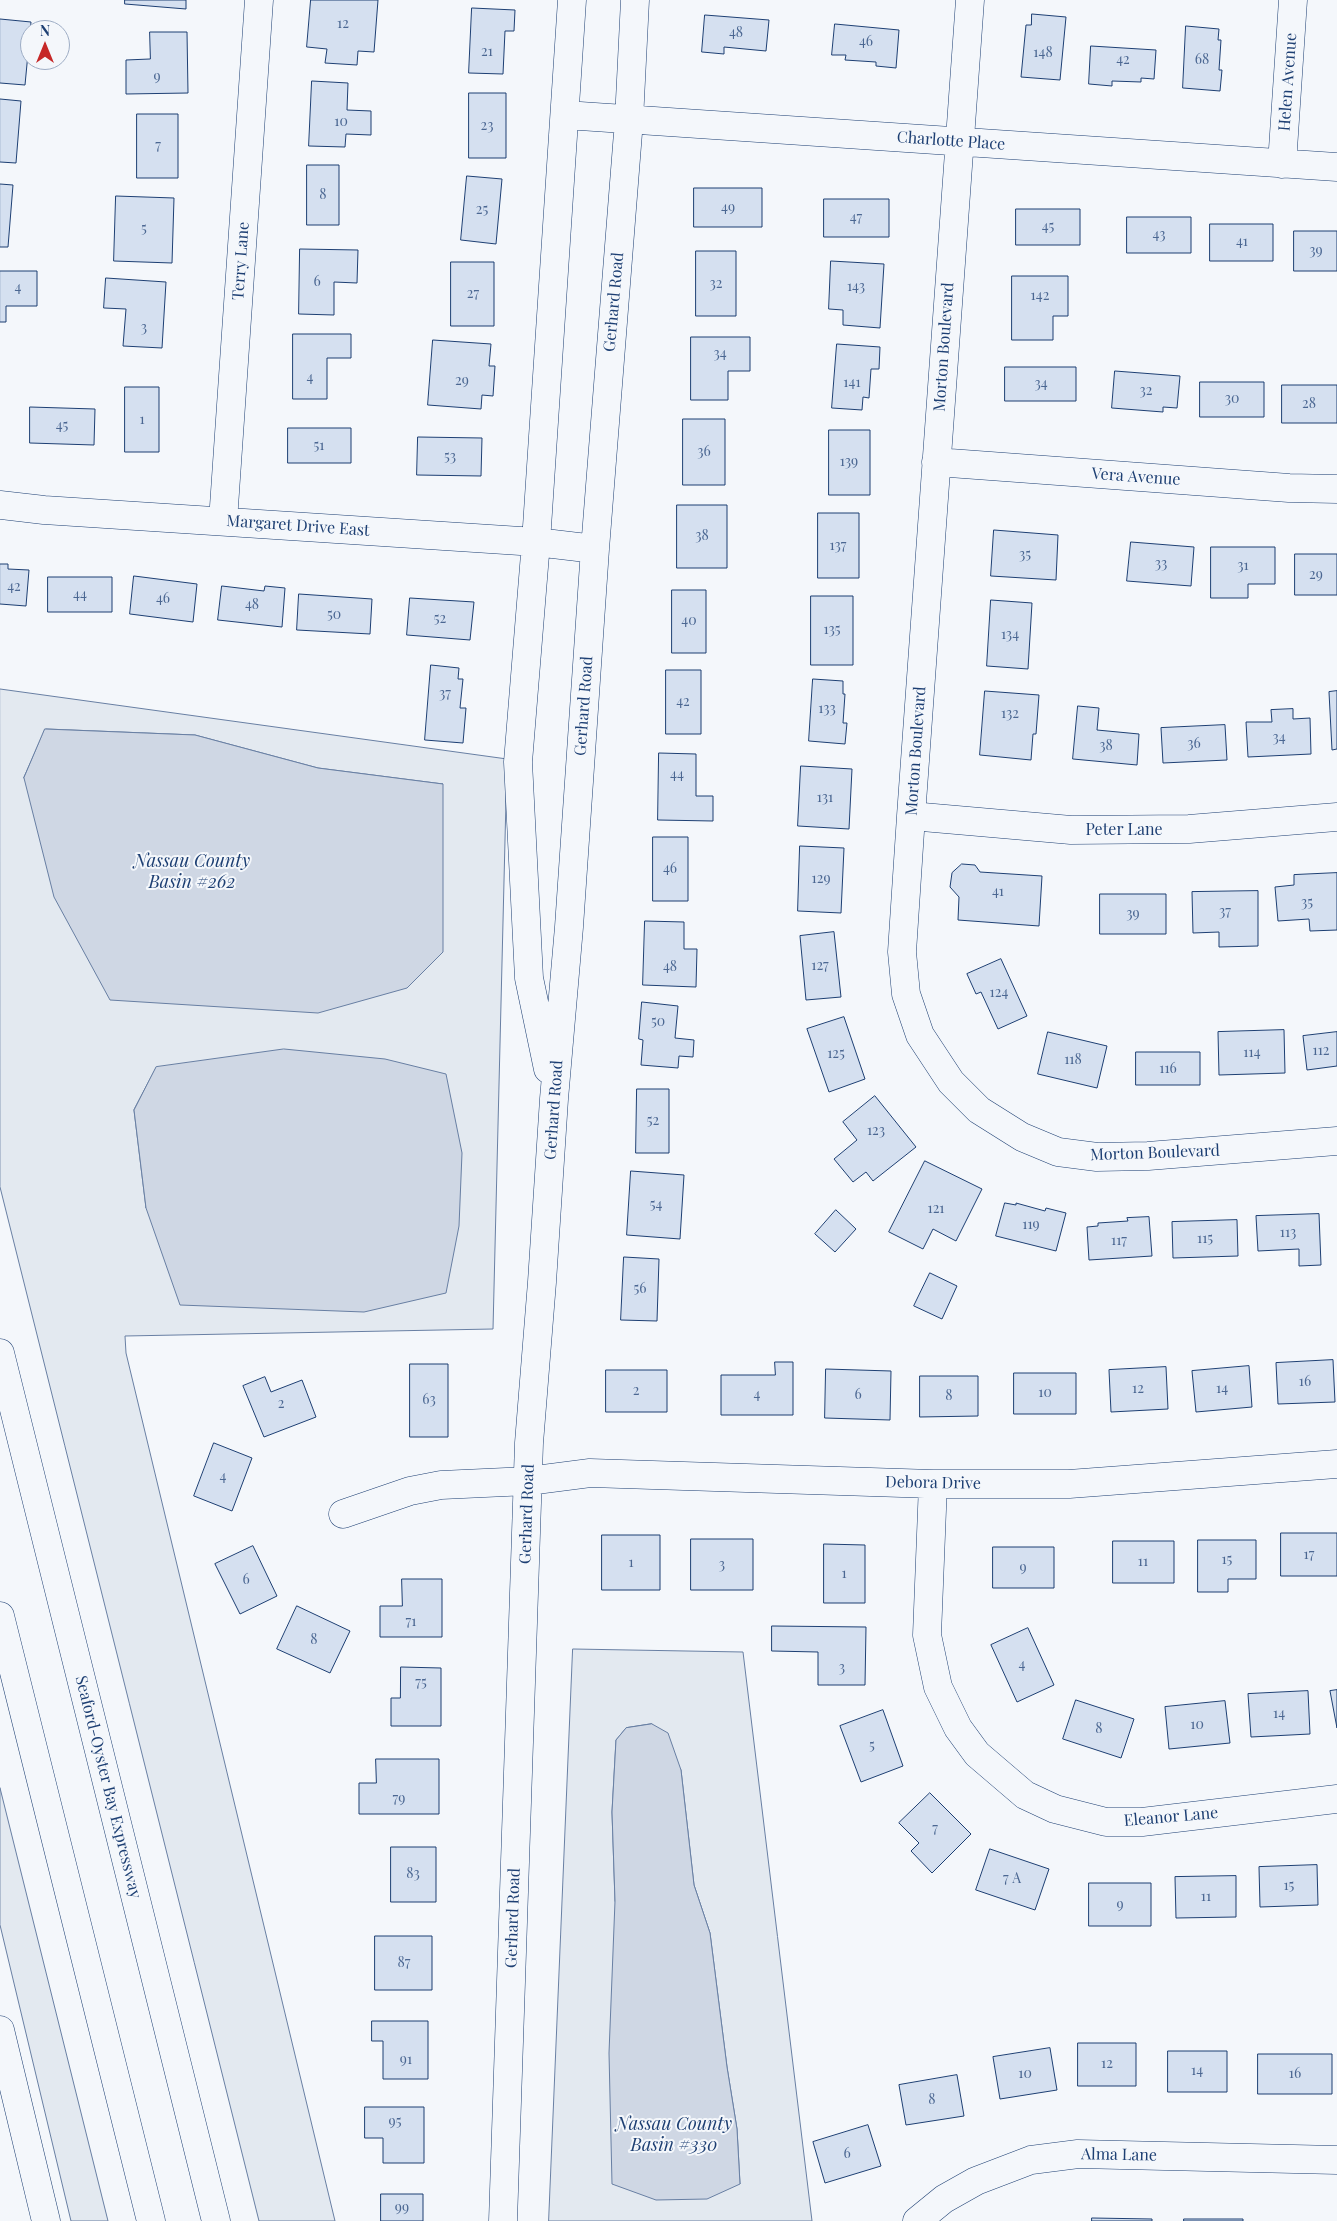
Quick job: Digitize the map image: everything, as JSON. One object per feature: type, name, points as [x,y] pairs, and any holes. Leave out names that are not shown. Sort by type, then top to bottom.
[{"type":"main road","name":"Terry Lane","points":[[223,521],[259,0]]},
{"type":"main road","points":[[554,1099],[529,978],[518,762],[536,542],[572,0]]},
{"type":"main road","name":"Gerhard Road","points":[[503,2221],[528,1482],[554,1099],[569,927],[595,549],[629,120],[635,0]]},
{"type":"main road","name":"Morton Boulevard","points":[[970,0],[902,952],[906,994],[920,1035],[951,1082],[979,1110],[1022,1137],[1058,1152],[1097,1157],[1148,1156],[1337,1141]]},
{"type":"main road","name":"Helen Avenue","points":[[1282,164],[1294,0]]},
{"type":"main road","name":"Charlotte Place","points":[[565,115],[1337,167]]},
{"type":"main road","name":"Vera Avenue","points":[[936,462],[1289,488],[1337,489]]},
{"type":"main road","name":"Margaret Drive East","points":[[0,505],[44,510],[536,542],[595,549]]},
{"type":"main road","name":"Peter Lane","points":[[911,816],[1071,830],[1189,829],[1337,818]]},
{"type":"main road","name":"Seaford-Oyster Bay Expressway","points":[[0,1353],[216,2221]]},
{"type":"main road","name":"Debora Drive","points":[[343,1514],[410,1491],[441,1485],[528,1482],[590,1474],[933,1484],[1069,1484],[1337,1464]]},
{"type":"main road","name":"Eleanor Lane","points":[[933,1484],[927,1635],[938,1687],[958,1728],[977,1754],[1025,1794],[1054,1809],[1106,1822],[1142,1822],[1337,1798]]},
{"type":"main road","points":[[0,1616],[151,2221]]},
{"type":"main road","points":[[0,2030],[46,2221]]},
{"type":"main road","name":"Alma Lane","points":[[918,2221],[944,2199],[976,2181],[1031,2160],[1078,2154],[1337,2160]]},
{"type":"shaded area","points":[[0,689],[507,759],[493,1329],[125,1336],[126,1353],[335,2221],[259,2221],[0,1187]],"holes":[[[46,729],[195,735],[318,768],[443,784],[24,778]],[[156,1068],[146,1208],[134,1110]]]},
{"type":"shaded area","points":[[573,1649],[743,1652],[812,2221],[549,2221]],"holes":[[[652,1724],[681,1770],[694,1885],[710,1933],[737,2129],[740,2184],[615,1901],[612,1812],[616,1740],[626,1728]]]},
{"type":"shaded area","points":[[0,1788],[108,2221],[71,2221],[0,1925]]},
{"type":"water","name":"Nassau County Basin #262","points":[[45,729],[195,735],[318,768],[443,784],[443,952],[407,988],[318,1013],[110,1000],[54,897],[24,778]]},
{"type":"water","points":[[284,1049],[385,1059],[446,1074],[462,1153],[459,1226],[446,1293],[364,1312],[180,1305],[146,1208],[134,1110],[156,1067]]},
{"type":"water","name":"Nassau County Basin #330","points":[[652,1724],[668,1733],[681,1770],[694,1885],[710,1933],[737,2129],[740,2184],[707,2199],[656,2200],[612,2184],[609,2053],[615,1901],[612,1812],[616,1740],[626,1728]]},
{"type":"building","points":[[125,0],[186,0],[186,9],[125,4]]},
{"type":"building","points":[[311,0],[378,0],[374,52],[358,51],[357,65],[325,63],[327,49],[307,47]]},
{"type":"building","points":[[472,8],[515,10],[514,31],[505,31],[503,74],[469,73]]},
{"type":"building","points":[[1032,14],[1066,17],[1060,80],[1021,77],[1026,25],[1031,25]]},
{"type":"building","points":[[705,15],[769,20],[766,51],[724,47],[724,54],[702,52]]},
{"type":"building","points":[[0,19],[20,21],[20,70],[26,70],[25,85],[0,83]]},
{"type":"building","points":[[835,24],[899,30],[896,68],[876,66],[876,62],[845,60],[846,55],[832,55]]},
{"type":"building","points":[[1186,26],[1219,29],[1218,40],[1221,40],[1219,70],[1222,70],[1220,91],[1183,88]]},
{"type":"building","points":[[150,32],[187,32],[188,93],[126,94],[126,60],[150,59]]},
{"type":"building","points":[[1091,46],[1156,50],[1154,79],[1141,78],[1141,82],[1112,81],[1112,86],[1089,84]]},
{"type":"building","points":[[312,81],[348,83],[347,110],[371,111],[371,135],[346,134],[345,147],[309,146]]},
{"type":"building","points":[[469,93],[506,93],[506,158],[469,158]]},
{"type":"building","points":[[0,99],[21,101],[16,163],[0,162]]},
{"type":"building","points":[[137,114],[178,114],[178,178],[137,178]]},
{"type":"building","points":[[307,165],[339,165],[339,225],[307,225]]},
{"type":"building","points":[[467,176],[502,179],[496,244],[461,240]]},
{"type":"building","points":[[0,184],[13,185],[8,247],[0,247]]},
{"type":"building","points":[[694,188],[762,188],[762,227],[694,227]]},
{"type":"building","points":[[116,196],[174,198],[172,263],[114,261]]},
{"type":"building","points":[[824,199],[889,199],[889,237],[824,237]]},
{"type":"building","points":[[1016,209],[1080,209],[1080,245],[1016,245]]},
{"type":"building","points":[[1127,217],[1191,217],[1191,253],[1127,253]]},
{"type":"building","points":[[1210,224],[1273,224],[1273,261],[1210,261]]},
{"type":"building","points":[[1294,231],[1337,231],[1337,271],[1294,271]]},
{"type":"building","points":[[300,249],[358,250],[357,283],[334,282],[334,315],[299,314]]},
{"type":"building","points":[[696,251],[736,251],[736,316],[696,316]]},
{"type":"building","points":[[831,261],[884,264],[880,328],[843,325],[843,310],[829,309]]},
{"type":"building","points":[[451,262],[494,262],[494,326],[451,326]]},
{"type":"building","points":[[0,271],[37,271],[37,306],[6,306],[6,322],[0,322]]},
{"type":"building","points":[[1012,276],[1068,276],[1068,316],[1053,316],[1053,340],[1012,340]]},
{"type":"building","points":[[106,278],[166,282],[162,348],[123,346],[126,309],[104,308]]},
{"type":"building","points":[[293,334],[351,334],[351,358],[327,358],[327,399],[293,399]]},
{"type":"building","points":[[691,337],[750,337],[750,371],[728,371],[728,400],[691,400]]},
{"type":"building","points":[[433,340],[491,344],[489,366],[495,366],[493,396],[482,395],[481,409],[428,405]]},
{"type":"building","points":[[837,344],[880,347],[879,369],[871,369],[869,398],[863,397],[862,410],[832,408]]},
{"type":"building","points":[[1005,367],[1076,367],[1076,401],[1005,401]]},
{"type":"building","points":[[1115,371],[1180,376],[1177,408],[1163,407],[1163,412],[1112,408]]},
{"type":"building","points":[[1200,382],[1264,382],[1264,417],[1200,417]]},
{"type":"building","points":[[1282,385],[1337,385],[1337,423],[1282,423]]},
{"type":"building","points":[[125,387],[159,387],[159,452],[125,452]]},
{"type":"building","points":[[30,407],[95,409],[94,445],[30,443]]},
{"type":"building","points":[[683,419],[725,419],[725,485],[683,485]]},
{"type":"building","points":[[288,428],[351,428],[351,463],[288,463]]},
{"type":"building","points":[[829,430],[870,430],[870,495],[829,495]]},
{"type":"building","points":[[418,437],[482,438],[481,476],[417,475]]},
{"type":"building","points":[[677,505],[727,505],[727,568],[677,568]]},
{"type":"building","points":[[818,513],[859,513],[859,578],[818,578]]},
{"type":"building","points":[[994,530],[1058,535],[1056,580],[991,576]]},
{"type":"building","points":[[1131,542],[1194,547],[1191,586],[1127,581]]},
{"type":"building","points":[[1211,547],[1275,547],[1275,584],[1248,584],[1248,598],[1211,598]]},
{"type":"building","points":[[1295,554],[1337,554],[1337,595],[1295,595]]},
{"type":"building","points":[[0,564],[8,564],[8,569],[29,570],[26,606],[0,604]]},
{"type":"building","points":[[134,576],[197,584],[193,622],[130,614]]},
{"type":"building","points":[[48,577],[112,577],[112,612],[48,612]]},
{"type":"building","points":[[222,586],[264,591],[265,586],[285,588],[282,627],[218,620]]},
{"type":"building","points":[[672,590],[706,590],[706,653],[672,653]]},
{"type":"building","points":[[299,594],[372,599],[370,634],[297,630]]},
{"type":"building","points":[[811,596],[853,596],[853,665],[811,665]]},
{"type":"building","points":[[410,598],[474,602],[470,640],[407,635]]},
{"type":"building","points":[[991,600],[1032,603],[1028,669],[987,666]]},
{"type":"building","points":[[431,665],[459,668],[458,679],[463,679],[460,708],[466,708],[463,743],[425,740]]},
{"type":"building","points":[[666,670],[701,670],[701,734],[666,734]]},
{"type":"building","points":[[813,679],[843,681],[843,694],[845,694],[843,723],[847,723],[845,744],[809,741]]},
{"type":"building","points":[[985,691],[1039,695],[1036,734],[1033,734],[1031,760],[980,755]]},
{"type":"building","points":[[1337,691],[1337,749],[1332,750],[1329,692]]},
{"type":"building","points":[[1078,706],[1099,708],[1097,730],[1139,734],[1137,765],[1073,759]]},
{"type":"building","points":[[1293,709],[1293,719],[1310,718],[1311,754],[1248,757],[1246,722],[1272,722],[1271,710]]},
{"type":"building","points":[[1225,725],[1227,760],[1163,763],[1161,728]]},
{"type":"building","points":[[659,753],[696,754],[696,796],[713,796],[713,821],[658,820]]},
{"type":"building","points":[[801,766],[852,769],[849,829],[798,826]]},
{"type":"building","points":[[653,837],[688,837],[688,901],[653,901]]},
{"type":"building","points":[[800,846],[844,848],[841,913],[798,911]]},
{"type":"building","points":[[962,864],[975,865],[980,872],[1042,876],[1039,926],[958,920],[959,897],[950,887],[952,873]]},
{"type":"building","points":[[1337,873],[1337,930],[1310,931],[1309,919],[1278,921],[1275,887],[1294,885],[1294,875]]},
{"type":"building","points":[[1258,891],[1258,946],[1219,947],[1219,932],[1193,933],[1192,892]]},
{"type":"building","points":[[1100,894],[1166,894],[1166,934],[1100,934]]},
{"type":"building","points":[[645,921],[684,922],[684,949],[697,949],[696,987],[643,985]]},
{"type":"building","points":[[834,932],[841,997],[806,1000],[800,936]]},
{"type":"building","points":[[1001,959],[1027,1016],[998,1029],[981,992],[976,994],[967,974]]},
{"type":"building","points":[[642,1002],[678,1006],[675,1038],[694,1040],[693,1057],[679,1056],[678,1068],[641,1065],[643,1040],[639,1039]]},
{"type":"building","points":[[844,1017],[865,1079],[829,1092],[807,1029]]},
{"type":"building","points":[[1284,1030],[1285,1073],[1219,1075],[1218,1032]]},
{"type":"building","points":[[1048,1032],[1107,1046],[1097,1088],[1038,1074]]},
{"type":"building","points":[[1337,1032],[1337,1066],[1307,1070],[1303,1036]]},
{"type":"building","points":[[1136,1052],[1200,1052],[1200,1085],[1136,1085]]},
{"type":"building","points":[[637,1089],[669,1089],[669,1153],[636,1153]]},
{"type":"building","points":[[875,1096],[916,1147],[873,1181],[866,1172],[853,1182],[834,1159],[857,1140],[843,1122]]},
{"type":"building","points":[[925,1161],[982,1189],[956,1241],[933,1229],[923,1249],[889,1232]]},
{"type":"building","points":[[631,1171],[684,1175],[680,1239],[627,1235]]},
{"type":"building","points":[[1005,1203],[1016,1205],[1016,1203],[1045,1211],[1046,1208],[1066,1213],[1056,1251],[996,1236]]},
{"type":"building","points":[[836,1210],[856,1229],[835,1252],[815,1234]]},
{"type":"building","points":[[1319,1214],[1321,1265],[1299,1266],[1299,1249],[1258,1251],[1256,1216]]},
{"type":"building","points":[[1149,1217],[1152,1256],[1089,1260],[1087,1227],[1098,1226],[1098,1223],[1128,1221],[1127,1218]]},
{"type":"building","points":[[1237,1220],[1238,1256],[1173,1258],[1172,1222]]},
{"type":"building","points":[[624,1257],[659,1259],[657,1321],[621,1320]]},
{"type":"building","points":[[930,1273],[957,1286],[942,1319],[914,1306]]},
{"type":"building","points":[[1333,1360],[1335,1402],[1278,1404],[1276,1363]]},
{"type":"building","points":[[775,1362],[793,1362],[793,1415],[721,1415],[721,1375],[775,1375]]},
{"type":"building","points":[[410,1364],[448,1364],[448,1437],[410,1437]]},
{"type":"building","points":[[1249,1366],[1252,1407],[1196,1412],[1192,1371]]},
{"type":"building","points":[[1166,1367],[1168,1409],[1111,1412],[1109,1370]]},
{"type":"building","points":[[826,1369],[891,1371],[890,1420],[825,1418]]},
{"type":"building","points":[[606,1370],[667,1370],[667,1412],[606,1412]]},
{"type":"building","points":[[1014,1373],[1076,1373],[1076,1414],[1014,1414]]},
{"type":"building","points":[[920,1376],[978,1376],[978,1416],[920,1417]]},
{"type":"building","points":[[265,1377],[271,1392],[302,1380],[316,1417],[264,1437],[243,1386]]},
{"type":"building","points":[[214,1443],[252,1458],[232,1511],[194,1496]]},
{"type":"building","points":[[1281,1533],[1337,1533],[1337,1576],[1281,1576]]},
{"type":"building","points":[[602,1535],[660,1535],[660,1590],[602,1590]]},
{"type":"building","points":[[691,1539],[753,1539],[753,1590],[691,1590]]},
{"type":"building","points":[[1198,1540],[1256,1540],[1256,1579],[1228,1579],[1228,1592],[1198,1592]]},
{"type":"building","points":[[1113,1541],[1174,1541],[1174,1583],[1113,1583]]},
{"type":"building","points":[[824,1544],[865,1545],[865,1603],[824,1603]]},
{"type":"building","points":[[253,1546],[277,1596],[240,1614],[215,1564]]},
{"type":"building","points":[[993,1547],[1054,1547],[1054,1588],[993,1588]]},
{"type":"building","points":[[402,1579],[442,1579],[442,1637],[380,1637],[380,1606],[402,1606]]},
{"type":"building","points":[[297,1606],[350,1631],[330,1673],[277,1649]]},
{"type":"building","points":[[772,1626],[866,1627],[865,1685],[818,1685],[818,1652],[772,1651]]},
{"type":"building","points":[[1028,1628],[1054,1685],[1017,1702],[991,1645]]},
{"type":"building","points":[[401,1667],[441,1668],[441,1726],[391,1726],[391,1698],[400,1698]]},
{"type":"building","points":[[1337,1690],[1337,1728],[1330,1691]]},
{"type":"building","points":[[1308,1691],[1310,1734],[1251,1737],[1248,1694]]},
{"type":"building","points":[[1076,1700],[1134,1719],[1121,1758],[1063,1739]]},
{"type":"building","points":[[1225,1701],[1230,1743],[1169,1749],[1165,1707]]},
{"type":"building","points":[[883,1710],[903,1766],[861,1782],[840,1726]]},
{"type":"building","points":[[376,1759],[439,1759],[439,1814],[359,1814],[359,1783],[376,1783]]},
{"type":"building","points":[[930,1793],[971,1834],[932,1873],[911,1851],[919,1843],[899,1823]]},
{"type":"building","points":[[391,1847],[436,1847],[436,1902],[391,1902]]},
{"type":"building","points":[[990,1849],[1049,1869],[1035,1910],[976,1890]]},
{"type":"building","points":[[1317,1865],[1318,1905],[1260,1907],[1259,1867]]},
{"type":"building","points":[[1236,1876],[1236,1917],[1176,1918],[1175,1877]]},
{"type":"building","points":[[1089,1883],[1151,1883],[1151,1926],[1089,1926]]},
{"type":"building","points":[[375,1936],[432,1936],[432,1990],[375,1990]]},
{"type":"building","points":[[372,2021],[428,2021],[428,2079],[383,2079],[383,2041],[372,2041]]},
{"type":"building","points":[[1078,2043],[1136,2043],[1136,2086],[1078,2086]]},
{"type":"building","points":[[1050,2048],[1057,2090],[1000,2099],[993,2057]]},
{"type":"building","points":[[1168,2051],[1227,2051],[1227,2092],[1168,2092]]},
{"type":"building","points":[[1258,2054],[1332,2054],[1332,2094],[1258,2094]]},
{"type":"building","points":[[957,2075],[964,2116],[906,2125],[899,2085]]},
{"type":"building","points":[[365,2107],[424,2107],[424,2163],[383,2163],[383,2138],[365,2138]]},
{"type":"building","points":[[868,2125],[881,2166],[825,2183],[813,2142]]},
{"type":"building","points":[[381,2194],[423,2194],[423,2221],[381,2221]]},
{"type":"building","points":[[1092,2218],[1152,2219],[1152,2221],[1092,2221]]},
{"type":"building","points":[[1184,2219],[1243,2219],[1243,2221],[1184,2221]]}]
